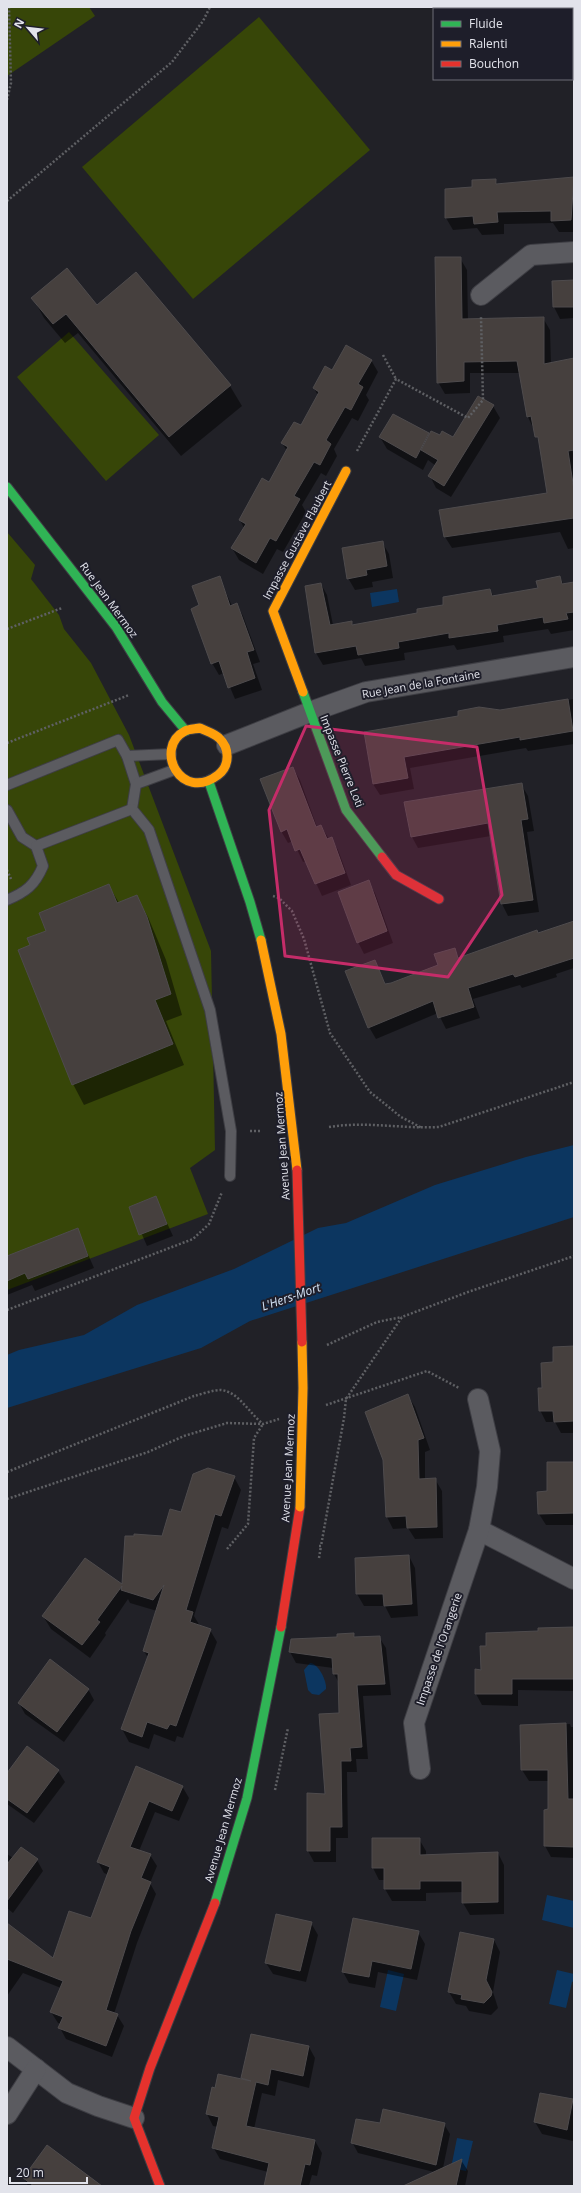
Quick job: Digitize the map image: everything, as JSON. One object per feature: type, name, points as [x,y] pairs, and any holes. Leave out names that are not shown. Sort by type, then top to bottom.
[{"type":"street","points":[[481,295],[531,255],[574,252]]},
{"type":"street","name":"Impasse Gustave Flaubert","points":[[310,712],[273,611],[346,471]]},
{"type":"street","name":"Rue Jean Mermoz","points":[[7,487],[116,627],[162,702],[186,731]]},
{"type":"street","name":"Rue Jean de la Fontaine","points":[[227,745],[310,712],[366,692],[574,657]]},
{"type":"street","name":"Impasse Pierre Loti","points":[[310,712],[346,810],[396,875],[439,899]]},
{"type":"street","points":[[200,728],[215,732],[227,745],[226,766],[220,776],[209,782],[200,784],[190,783],[174,770],[171,754],[173,744],[186,731],[200,728]]},
{"type":"street","name":"Avenue Jean Mermoz","points":[[134,2118],[150,2068],[208,1921],[247,1798],[283,1616],[300,1507],[303,1388],[297,1170],[287,1067],[269,972],[250,902],[209,782]]},
{"type":"street","name":"Impasse de l'Orangerie","points":[[420,1769],[414,1724],[479,1530],[487,1487],[490,1451],[478,1399]]},
{"type":"street","points":[[479,1530],[574,1579]]},
{"type":"street","points":[[7,2047],[67,2093],[98,2106],[134,2118],[160,2186]]},
{"type":"street","points":[[7,2114],[36,2069]]},
{"type":"lane","points":[[7,785],[118,740],[127,756],[136,784],[132,809],[149,830],[210,1010],[231,1131],[230,1176]]},
{"type":"lane","points":[[127,756],[171,754]]},
{"type":"lane","points":[[136,784],[174,770]]},
{"type":"lane","points":[[36,846],[132,809]]},
{"type":"lane","points":[[7,810],[22,837],[36,846],[43,866],[37,881],[22,894],[7,900]]},
{"type":"path","points":[[7,100],[11,83],[9,7]]},
{"type":"path","points":[[7,201],[172,62],[203,21],[210,7]]},
{"type":"path","points":[[383,355],[396,379],[468,418],[483,400],[481,295]]},
{"type":"path","points":[[346,471],[396,379]]},
{"type":"path","points":[[7,629],[62,608]]},
{"type":"path","points":[[7,743],[129,695]]},
{"type":"path","points":[[250,902],[266,894],[278,898],[292,911],[304,938],[330,1033],[370,1092],[401,1117],[422,1128]]},
{"type":"path","points":[[329,1127],[352,1124],[422,1128],[439,1127],[574,1082]]},
{"type":"path","points":[[7,1310],[193,1239],[209,1224],[230,1176]]},
{"type":"path","points":[[327,1343],[377,1322],[402,1317],[468,1292],[574,1256]]},
{"type":"path","points":[[314,1545],[321,1546],[344,1418],[346,1399],[402,1317]]},
{"type":"path","points":[[346,1399],[427,1371],[478,1399]]},
{"type":"path","points":[[7,1472],[194,1396],[220,1390],[234,1394],[252,1415],[263,1424]]},
{"type":"path","points":[[7,1498],[148,1452],[184,1436],[226,1423],[263,1424]]},
{"type":"path","points":[[227,1549],[248,1524],[254,1438],[263,1424]]},
{"type":"highlighted area","points":[[306,726],[477,747],[502,895],[448,977],[285,956],[269,810]]},
{"type":"green space","points":[[7,7],[89,7],[95,16],[7,76]]},
{"type":"green space","points":[[259,17],[370,150],[193,299],[82,167]]},
{"type":"green space","points":[[69,332],[159,435],[106,481],[17,377]]},
{"type":"green space","points":[[7,532],[35,565],[31,579],[59,615],[64,629],[91,663],[129,735],[211,951],[215,1150],[190,1168],[208,1214],[7,1290]]},
{"type":"water","points":[[397,589],[399,602],[372,607],[370,593]]},
{"type":"water","name":"L'Hers-Mort","points":[[574,1145],[574,1217],[250,1321],[201,1348],[7,1408],[7,1355],[19,1350],[84,1335],[137,1305],[234,1269],[318,1228],[346,1223],[435,1185],[526,1157]]},
{"type":"water","points":[[310,1663],[319,1669],[325,1682],[326,1689],[319,1695],[312,1694],[308,1690],[304,1670]]},
{"type":"water","points":[[547,1895],[574,1901],[574,1928],[542,1920]]},
{"type":"water","points":[[388,1970],[404,1974],[396,2011],[380,2007]]},
{"type":"water","points":[[557,1970],[574,1974],[574,1981],[572,1982],[566,2008],[549,2004]]},
{"type":"water","points":[[457,2138],[473,2141],[466,2171],[451,2168]]},
{"type":"building","points":[[574,177],[571,220],[551,221],[551,211],[497,212],[498,222],[474,224],[473,216],[445,218],[445,189],[472,187],[472,180],[496,179],[496,184]]},
{"type":"building","points":[[435,257],[461,257],[462,319],[544,317],[544,364],[574,358],[574,450],[568,451],[574,490],[574,518],[444,537],[439,510],[547,493],[538,437],[535,437],[531,416],[527,417],[517,361],[464,362],[464,381],[437,383]]},
{"type":"building","points":[[67,268],[97,305],[136,272],[231,385],[169,437],[66,314],[53,324],[31,298]]},
{"type":"building","points":[[574,280],[574,307],[553,307],[552,281]]},
{"type":"building","points":[[346,345],[372,360],[358,384],[363,387],[351,410],[345,407],[326,440],[331,444],[320,465],[314,462],[294,496],[300,499],[276,541],[270,538],[256,563],[231,548],[246,524],[239,520],[262,478],[269,482],[288,447],[281,443],[294,422],[301,425],[319,392],[313,388],[325,366],[332,370]]},
{"type":"building","points":[[478,396],[494,405],[444,486],[428,476],[438,460],[421,450],[431,431],[440,435],[442,431],[453,437]]},
{"type":"building","points":[[393,414],[429,433],[416,458],[379,437]]},
{"type":"building","points":[[383,541],[387,566],[366,570],[367,575],[347,579],[342,548]]},
{"type":"building","points":[[220,576],[230,606],[237,603],[254,650],[247,652],[255,678],[228,688],[219,661],[211,664],[191,609],[199,605],[192,586]]},
{"type":"building","points":[[560,576],[562,584],[574,582],[574,612],[566,613],[568,619],[544,623],[543,617],[497,625],[498,631],[449,638],[449,633],[398,642],[399,648],[358,655],[356,646],[315,653],[305,586],[321,583],[330,625],[352,621],[352,625],[417,613],[417,609],[443,605],[443,597],[490,589],[492,596],[538,588],[536,581]]},
{"type":"building","points":[[568,699],[573,731],[520,740],[520,737],[404,757],[408,778],[373,784],[364,732],[458,716],[458,711],[479,707],[500,710]]},
{"type":"building","points":[[293,767],[316,827],[321,825],[327,839],[332,837],[345,873],[315,884],[300,849],[295,851],[287,829],[281,832],[260,779]]},
{"type":"building","points":[[522,783],[528,819],[521,820],[533,900],[501,904],[488,823],[411,837],[404,802]]},
{"type":"building","points":[[369,880],[387,931],[357,943],[338,892]]},
{"type":"building","points":[[109,884],[117,903],[137,895],[147,917],[171,994],[155,1000],[173,1044],[72,1085],[18,950],[30,945],[27,938],[46,931],[39,913]]},
{"type":"building","points":[[574,921],[574,958],[515,977],[513,974],[468,988],[474,1007],[438,1018],[433,1001],[368,1028],[345,971],[375,960],[385,984],[391,983],[438,965],[434,954],[455,948],[458,958],[537,930],[538,933]]},
{"type":"building","points":[[156,1196],[167,1224],[139,1235],[129,1207]]},
{"type":"building","points":[[78,1228],[88,1256],[28,1279],[25,1273],[7,1281],[7,1256]]},
{"type":"building","points":[[574,1346],[574,1421],[554,1422],[553,1411],[539,1411],[538,1388],[542,1388],[541,1363],[553,1362],[553,1347]]},
{"type":"building","points":[[408,1394],[424,1438],[418,1440],[419,1479],[436,1478],[437,1527],[407,1528],[406,1516],[386,1517],[383,1460],[365,1412]]},
{"type":"building","points":[[547,1462],[574,1462],[574,1513],[538,1514],[537,1492],[547,1491]]},
{"type":"building","points":[[208,1468],[235,1476],[221,1516],[215,1514],[186,1610],[193,1612],[190,1622],[211,1629],[176,1726],[170,1724],[167,1729],[147,1722],[142,1737],[121,1729],[149,1653],[143,1651],[164,1585],[153,1600],[121,1590],[122,1586],[97,1620],[100,1622],[82,1645],[42,1616],[85,1558],[122,1584],[125,1536],[134,1536],[134,1534],[162,1536],[170,1509],[181,1512],[193,1474]]},
{"type":"building","points":[[409,1555],[412,1604],[384,1606],[383,1594],[356,1594],[355,1558]]},
{"type":"building","points":[[574,1627],[574,1679],[512,1679],[512,1694],[475,1694],[475,1669],[481,1670],[480,1646],[486,1646],[486,1633],[538,1631],[538,1628]]},
{"type":"building","points":[[354,1633],[354,1637],[380,1636],[385,1684],[357,1685],[362,1747],[350,1748],[351,1761],[341,1761],[342,1827],[330,1827],[330,1851],[307,1851],[307,1793],[325,1794],[319,1714],[339,1713],[338,1674],[333,1674],[332,1658],[289,1652],[291,1639],[337,1637],[337,1634]]},
{"type":"building","points":[[50,1659],[89,1689],[57,1732],[18,1703]]},
{"type":"building","points":[[566,1723],[568,1799],[574,1799],[574,1847],[544,1846],[544,1810],[548,1809],[548,1770],[521,1770],[520,1725]]},
{"type":"building","points":[[27,1746],[59,1770],[27,1813],[7,1799],[7,1773]]},
{"type":"building","points":[[136,1766],[183,1786],[172,1811],[149,1801],[130,1847],[151,1854],[141,1878],[151,1882],[131,1931],[106,2010],[118,2014],[106,2046],[58,2028],[63,2017],[50,2012],[63,1981],[7,1959],[7,1923],[53,1958],[69,1911],[91,1918],[110,1867],[97,1862]]},
{"type":"building","points":[[372,1838],[420,1838],[420,1855],[498,1852],[498,1902],[462,1903],[462,1881],[420,1881],[420,1889],[384,1889],[384,1868],[372,1868]]},
{"type":"building","points":[[21,1847],[38,1859],[7,1901],[7,1864]]},
{"type":"building","points":[[276,1914],[312,1922],[300,1971],[265,1963]]},
{"type":"building","points":[[353,1918],[419,1931],[411,1969],[372,1961],[369,1977],[342,1972]]},
{"type":"building","points":[[460,1932],[494,1939],[486,1980],[492,1992],[491,1996],[484,2003],[461,1999],[462,1995],[448,1992]]},
{"type":"building","points":[[251,2034],[309,2046],[303,2076],[271,2069],[268,2085],[256,2082],[246,2126],[315,2140],[310,2165],[305,2164],[300,2186],[264,2186],[269,2163],[212,2148],[219,2117],[206,2114],[212,2087],[215,2088],[218,2074],[251,2081],[241,2078]]},
{"type":"building","points":[[540,2093],[573,2099],[567,2130],[534,2122]]},
{"type":"building","points":[[383,2109],[445,2123],[436,2165],[351,2143],[356,2119],[380,2123]]},
{"type":"building","points":[[47,2145],[102,2186],[34,2186],[23,2178]]},
{"type":"building","points":[[462,2159],[456,2186],[403,2186]]},
{"type":"traffic: fast","points":[[7,487],[116,627],[162,702],[186,731]]},
{"type":"traffic: fast","points":[[303,692],[346,810],[382,857]]},
{"type":"traffic: fast","points":[[209,782],[250,902],[261,940]]},
{"type":"traffic: fast","points":[[215,1903],[247,1798],[281,1627]]},
{"type":"traffic: slow","points":[[303,692],[273,611],[346,471]]},
{"type":"traffic: slow","points":[[200,728],[215,735],[223,742],[227,752],[227,757],[225,767],[218,775],[205,782],[193,782],[183,778],[176,770],[172,760],[171,749],[176,739],[185,731],[200,728]]},
{"type":"traffic: slow","points":[[261,940],[281,1034],[297,1170]]},
{"type":"traffic: slow","points":[[300,1507],[303,1388],[302,1342]]},
{"type":"traffic: jam","points":[[382,857],[396,875],[439,899]]},
{"type":"traffic: jam","points":[[297,1170],[302,1342]]},
{"type":"traffic: jam","points":[[281,1627],[300,1507]]},
{"type":"traffic: jam","points":[[160,2186],[134,2118],[150,2068],[215,1903]]}]
